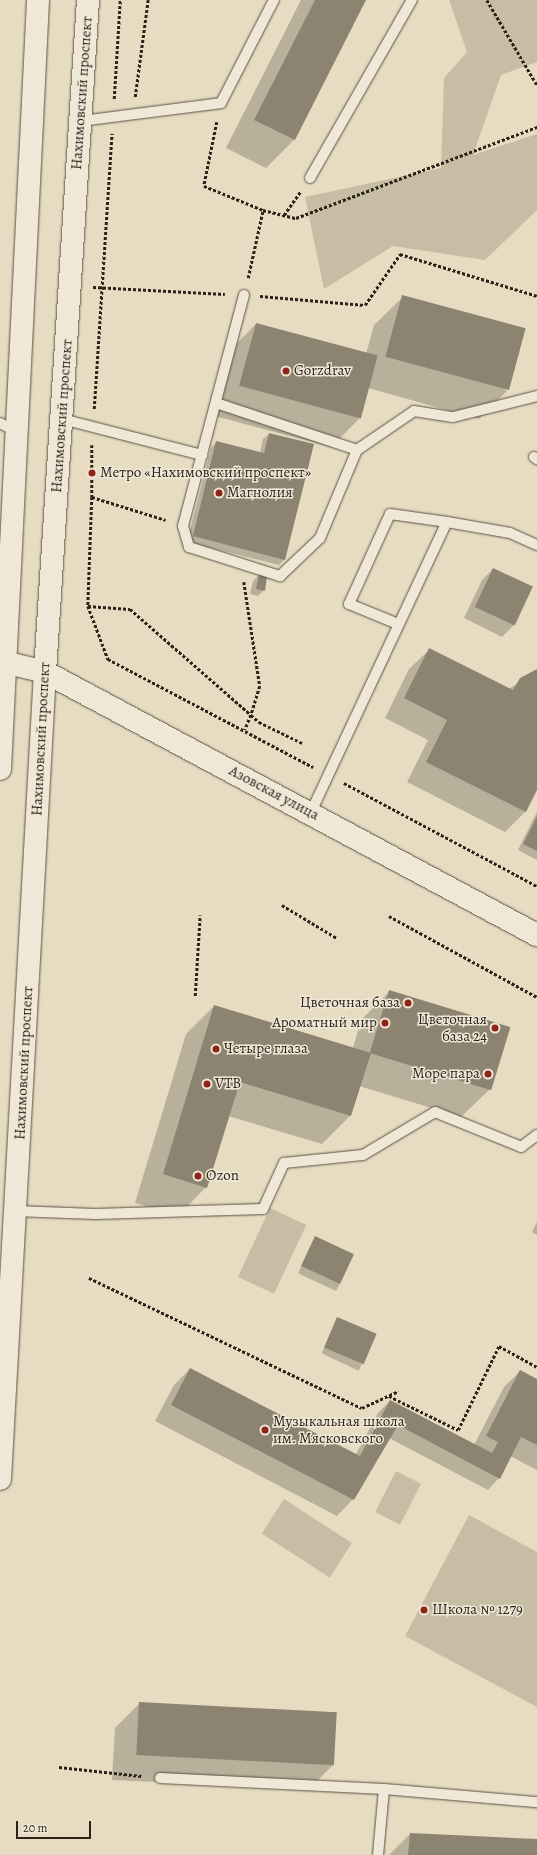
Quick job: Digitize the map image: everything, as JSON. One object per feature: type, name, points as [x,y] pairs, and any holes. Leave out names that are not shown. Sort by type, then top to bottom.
[{"type":"main road","points":[[0,769],[7,663],[9,428],[38,0]]},
{"type":"main road","name":"Нахимовский проспект","points":[[0,1479],[45,672],[88,0]]},
{"type":"main road","name":"Азовская улица","points":[[7,663],[45,672],[311,812],[537,935]]},
{"type":"lane","points":[[80,122],[221,103],[274,0]]},
{"type":"lane","points":[[310,178],[412,0]]},
{"type":"lane","points":[[244,295],[183,526],[189,547],[280,576],[320,538],[357,450],[414,411],[453,417],[537,396]]},
{"type":"lane","points":[[216,403],[357,450]]},
{"type":"lane","points":[[62,419],[202,455]]},
{"type":"lane","points":[[398,624],[349,604],[390,514],[510,533],[537,545]]},
{"type":"lane","points":[[311,812],[447,522]]},
{"type":"lane","points":[[15,1211],[94,1214],[263,1209],[284,1163],[363,1155],[435,1112],[521,1147],[537,1135]]},
{"type":"lane","points":[[160,1778],[384,1789],[537,1802]]},
{"type":"lane","points":[[378,1855],[384,1789]]},
{"type":"path","points":[[102,287],[120,0]]},
{"type":"path","points":[[132,115],[148,0]]},
{"type":"path","points":[[487,0],[537,85]]},
{"type":"path","points":[[221,103],[204,186],[263,210],[296,218],[537,127]]},
{"type":"path","points":[[284,215],[310,178]]},
{"type":"path","points":[[244,295],[263,210]]},
{"type":"path","points":[[70,286],[244,295],[365,305],[400,254],[537,296]]},
{"type":"path","points":[[92,497],[88,606],[108,659],[245,730],[537,886]]},
{"type":"path","points":[[242,577],[260,686],[245,730]]},
{"type":"path","points":[[88,606],[130,609],[259,722],[302,742]]},
{"type":"path","points":[[282,905],[336,938]]},
{"type":"path","points":[[195,996],[200,914]]},
{"type":"path","points":[[389,916],[537,997]]},
{"type":"path","points":[[88,1278],[362,1408],[398,1392]]},
{"type":"path","points":[[388,1396],[458,1430],[499,1346],[537,1367]]},
{"type":"path","points":[[59,1767],[160,1778]]},
{"type":"shaded area","points":[[449,0],[537,0],[537,62],[501,75],[473,155],[537,134],[537,210],[485,260],[393,246],[324,289],[305,197],[441,168],[444,78],[467,52]]},
{"type":"shaded area","points":[[270,1208],[306,1225],[274,1294],[238,1277]]},
{"type":"shaded area","points":[[396,1471],[421,1484],[400,1525],[375,1512]]},
{"type":"shaded area","points":[[284,1499],[352,1543],[330,1578],[262,1533]]},
{"type":"shaded area","points":[[469,1515],[537,1552],[537,1707],[405,1636]]},
{"type":"building","points":[[315,0],[366,0],[295,140],[254,120]]},
{"type":"building","points":[[402,295],[526,328],[509,390],[385,357]]},
{"type":"building","points":[[256,323],[378,356],[361,418],[239,386]]},
{"type":"building","points":[[269,433],[314,444],[285,560],[193,536],[216,441],[264,453]]},
{"type":"building","points":[[493,568],[533,587],[515,626],[475,607]]},
{"type":"building","points":[[259,574],[267,576],[265,591],[256,589]]},
{"type":"building","points":[[429,648],[513,690],[520,678],[537,669],[537,790],[526,812],[426,762],[447,720],[404,698]]},
{"type":"building","points":[[537,816],[537,851],[523,844]]},
{"type":"building","points":[[389,990],[510,1027],[491,1090],[370,1053]]},
{"type":"building","points":[[214,1005],[371,1053],[351,1116],[240,1082],[207,1188],[163,1174]]},
{"type":"building","points":[[315,1236],[354,1254],[340,1284],[301,1266]]},
{"type":"building","points":[[337,1317],[377,1334],[364,1364],[324,1347]]},
{"type":"building","points":[[190,1368],[360,1456],[390,1400],[492,1453],[498,1442],[486,1436],[520,1370],[537,1379],[537,1445],[521,1437],[500,1479],[398,1425],[354,1500],[171,1405]]},
{"type":"building","points":[[139,1702],[337,1712],[334,1765],[136,1755]]},
{"type":"building","points":[[410,1833],[537,1839],[537,1855],[408,1855]]},
{"type":"place","name":"Gorzdrav","points":[[286,371]]},
{"type":"place","name":"Метро «Нахимовский проспект»","points":[[92,473]]},
{"type":"place","name":"Магнолия","points":[[219,493]]},
{"type":"place","name":"Цветочная база","points":[[408,1003]]},
{"type":"place","name":"Ароматный мир","points":[[385,1023]]},
{"type":"place","name":"Цветочная база 24","points":[[495,1028]]},
{"type":"place","name":"Четыре глаза","points":[[216,1049]]},
{"type":"place","name":"Море пара","points":[[488,1074]]},
{"type":"place","name":"VTB","points":[[207,1084]]},
{"type":"place","name":"Ozon","points":[[198,1176]]},
{"type":"place","name":"Музыкальная школа им. Мясковского","points":[[265,1430]]},
{"type":"place","name":"Школа № 1279","points":[[424,1610]]}]
